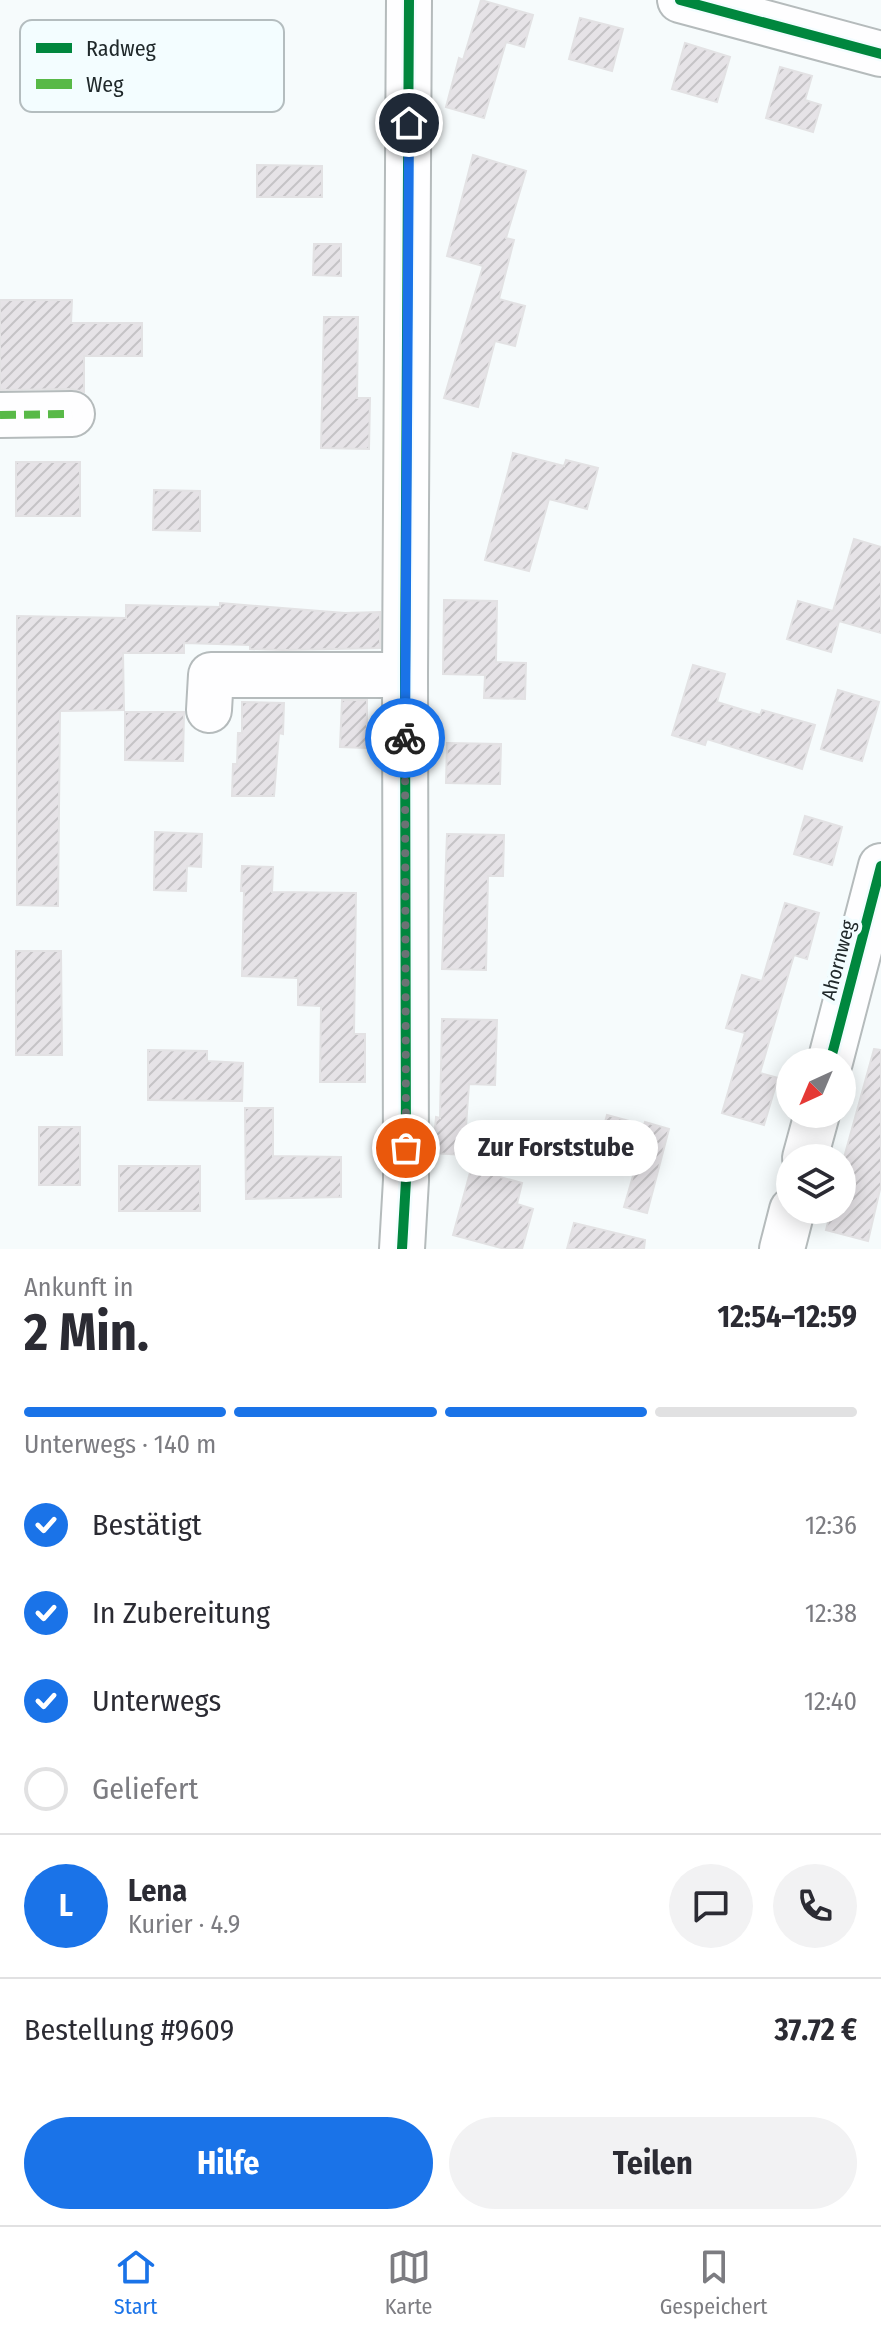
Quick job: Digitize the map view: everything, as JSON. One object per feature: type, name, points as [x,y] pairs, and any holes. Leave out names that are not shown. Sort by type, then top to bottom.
[{"type":"street","points":[[402,1249],[406,1180],[409,0]]},
{"type":"street","points":[[680,0],[768,10],[881,54]]},
{"type":"street","points":[[0,415],[72,414]]},
{"type":"street","points":[[209,710],[211,675],[405,675]]},
{"type":"street","name":"Ahornweg","points":[[834,1048],[881,866]]},
{"type":"street","points":[[782,1249],[788,1224]]},
{"type":"building","points":[[481,0],[533,15],[524,47],[506,42],[484,118],[446,107],[459,58],[463,60]]},
{"type":"building","points":[[580,18],[623,29],[612,71],[569,59]]},
{"type":"building","points":[[685,43],[730,57],[717,102],[672,89]]},
{"type":"building","points":[[780,67],[812,76],[805,100],[821,105],[813,132],[766,118]]},
{"type":"building","points":[[473,155],[526,171],[506,238],[514,240],[499,299],[525,306],[515,346],[495,341],[478,407],[444,398],[483,266],[447,256]]},
{"type":"building","points":[[257,165],[322,166],[322,197],[257,197]]},
{"type":"building","points":[[314,244],[341,244],[341,276],[313,275]]},
{"type":"building","points":[[0,300],[72,300],[71,323],[142,323],[142,356],[84,356],[84,392],[72,389],[0,390]]},
{"type":"building","points":[[324,317],[358,317],[357,398],[370,398],[369,449],[321,448]]},
{"type":"building","points":[[513,453],[564,466],[566,460],[598,468],[587,509],[549,499],[529,571],[485,560]]},
{"type":"building","points":[[16,462],[80,462],[80,516],[16,516]]},
{"type":"building","points":[[154,490],[200,491],[200,531],[153,530]]},
{"type":"building","points":[[854,539],[881,547],[881,633],[839,621],[831,652],[787,639],[798,601],[833,611]]},
{"type":"building","points":[[444,600],[497,601],[496,662],[526,663],[525,699],[484,698],[485,675],[443,674]]},
{"type":"building","points":[[220,603],[345,613],[380,612],[380,648],[283,650],[250,649],[250,645],[184,643],[184,653],[123,653],[124,710],[60,711],[58,906],[17,905],[17,616],[126,618],[126,605],[220,607]]},
{"type":"building","points":[[693,665],[725,674],[717,702],[760,715],[762,710],[815,725],[802,769],[707,739],[705,745],[672,735]]},
{"type":"building","points":[[838,690],[879,702],[862,761],[821,749]]},
{"type":"building","points":[[342,700],[367,700],[367,748],[340,747]]},
{"type":"building","points":[[242,702],[284,703],[274,796],[232,796],[233,764],[237,764],[238,733],[242,733]]},
{"type":"building","points":[[125,712],[184,712],[183,761],[125,760]]},
{"type":"building","points":[[447,743],[501,744],[500,784],[446,783]]},
{"type":"building","points":[[805,816],[842,827],[832,865],[794,854]]},
{"type":"building","points":[[155,832],[202,834],[201,867],[187,866],[186,891],[154,890]]},
{"type":"building","points":[[447,834],[504,835],[503,876],[488,876],[486,970],[442,969]]},
{"type":"building","points":[[242,866],[273,867],[272,892],[356,893],[354,1034],[365,1034],[365,1082],[320,1082],[321,1006],[298,1005],[298,978],[242,976]]},
{"type":"building","points":[[785,903],[819,913],[807,959],[794,955],[760,1073],[776,1077],[764,1125],[722,1113],[745,1033],[726,1028],[742,975],[762,981]]},
{"type":"building","points":[[16,951],[61,951],[62,1055],[16,1055]]},
{"type":"building","points":[[442,1019],[497,1020],[495,1085],[469,1084],[464,1155],[433,1153],[436,1117],[440,1118]]},
{"type":"building","points":[[874,1049],[881,1050],[881,1185],[868,1241],[826,1230],[828,1224],[856,1224],[856,1144],[848,1144],[852,1128],[856,1128],[856,1114]]},
{"type":"building","points":[[148,1050],[207,1051],[207,1061],[243,1063],[242,1101],[148,1100]]},
{"type":"building","points":[[245,1108],[273,1108],[273,1156],[341,1157],[341,1197],[246,1199]]},
{"type":"building","points":[[607,1115],[669,1129],[647,1213],[624,1207],[635,1169],[595,1158]]},
{"type":"building","points":[[39,1127],[80,1127],[80,1185],[39,1185]]},
{"type":"building","points":[[119,1166],[200,1166],[200,1211],[119,1211]]},
{"type":"building","points":[[471,1169],[522,1183],[517,1204],[533,1209],[522,1249],[505,1249],[453,1235]]},
{"type":"building","points":[[574,1223],[645,1240],[644,1249],[567,1249]]},
{"type":"marked path","points":[[0,415],[72,414]]},
{"type":"cycle path","points":[[402,1249],[406,1180],[409,0]]},
{"type":"cycle path","points":[[680,0],[881,54]]},
{"type":"cycle path","points":[[834,1048],[881,866]]},
{"type":"way so far","points":[[405,738],[406,1148]]},
{"type":"place","name":"Zur Forststube","points":[[406,1148]]},
{"type":"route","points":[[405,738],[409,123]]}]
